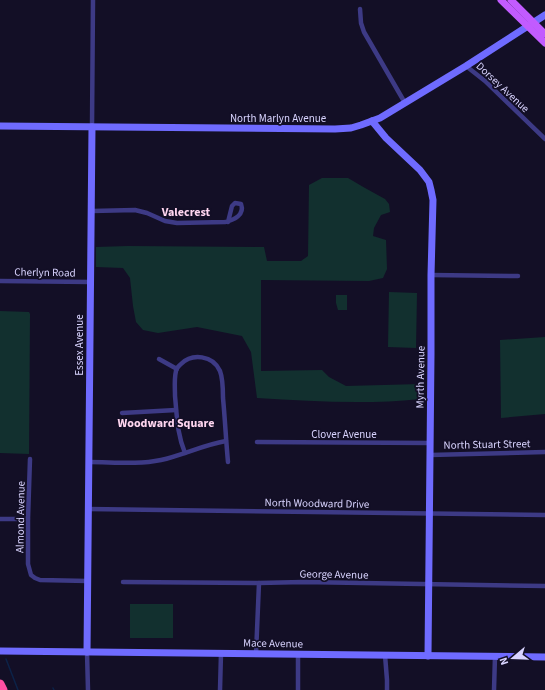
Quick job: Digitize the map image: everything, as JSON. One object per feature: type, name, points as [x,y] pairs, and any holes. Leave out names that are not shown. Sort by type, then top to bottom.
[{"type":"highway","points":[[0,684],[2,690]]},
{"type":"main road","points":[[501,0],[530,24],[545,34]]},
{"type":"main road","points":[[511,0],[545,43]]},
{"type":"street","name":"Essex Avenue","points":[[88,690],[88,509],[93,0]]},
{"type":"street","points":[[360,9],[361,23],[364,32],[405,103]]},
{"type":"street","name":"North Marlyn Avenue","points":[[0,126],[335,129],[356,126],[380,118],[466,66],[545,15]]},
{"type":"street","name":"Dorsey Avenue","points":[[466,66],[485,81],[545,139]]},
{"type":"street","name":"Myrth Avenue","points":[[372,121],[386,138],[420,170],[429,182],[432,190],[428,656]]},
{"type":"street","points":[[92,211],[135,210],[177,222],[228,222]]},
{"type":"street","points":[[431,275],[518,276]]},
{"type":"street","name":"Cherlyn Road","points":[[0,280],[90,282]]},
{"type":"street","points":[[185,453],[177,427],[175,378],[177,369],[182,363],[188,359],[198,357],[208,359],[216,364],[220,372],[228,462]]},
{"type":"street","points":[[159,359],[177,369]]},
{"type":"street","points":[[122,413],[176,410]]},
{"type":"street","points":[[89,462],[148,462],[168,458],[208,445],[226,441]]},
{"type":"street","name":"Clover Avenue","points":[[257,442],[430,443]]},
{"type":"street","name":"North Stuart Street","points":[[430,455],[545,452]]},
{"type":"street","name":"Almond Avenue","points":[[30,459],[28,564],[31,575],[40,580],[88,581]]},
{"type":"street","name":"North Woodward Drive","points":[[88,509],[545,515]]},
{"type":"street","points":[[0,519],[28,519]]},
{"type":"street","name":"George Avenue","points":[[123,582],[304,582],[545,586]]},
{"type":"street","points":[[256,654],[259,583]]},
{"type":"street","name":"Mace Avenue","points":[[0,651],[545,657]]},
{"type":"street","points":[[220,690],[221,653]]},
{"type":"street","points":[[298,654],[298,690]]},
{"type":"street","points":[[385,655],[387,690]]},
{"type":"street","points":[[494,690],[495,656]]},
{"type":"green space","points":[[322,178],[348,178],[385,199],[389,204],[390,212],[381,215],[374,228],[373,236],[386,240],[387,269],[383,278],[369,281],[261,280],[261,371],[322,370],[329,377],[346,386],[421,384],[422,398],[420,399],[358,402],[257,398],[251,352],[242,336],[197,327],[158,333],[143,330],[136,322],[130,278],[123,268],[96,267],[96,247],[128,246],[264,247],[267,261],[301,261],[308,256],[309,185]]},
{"type":"green space","points":[[389,292],[417,293],[416,348],[388,347]]},
{"type":"green space","points":[[336,295],[347,295],[347,310],[338,310]]},
{"type":"green space","points":[[0,311],[29,312],[30,314],[29,454],[0,453]]},
{"type":"green space","points":[[545,337],[545,414],[501,418],[500,340]]},
{"type":"green space","points":[[130,604],[173,604],[173,638],[130,638]]},
{"type":"waterway","points":[[6,659],[18,690]]},
{"type":"district","name":"Valecrest","points":[[186,212]]},
{"type":"district","name":"Woodward Square","points":[[166,423]]}]
